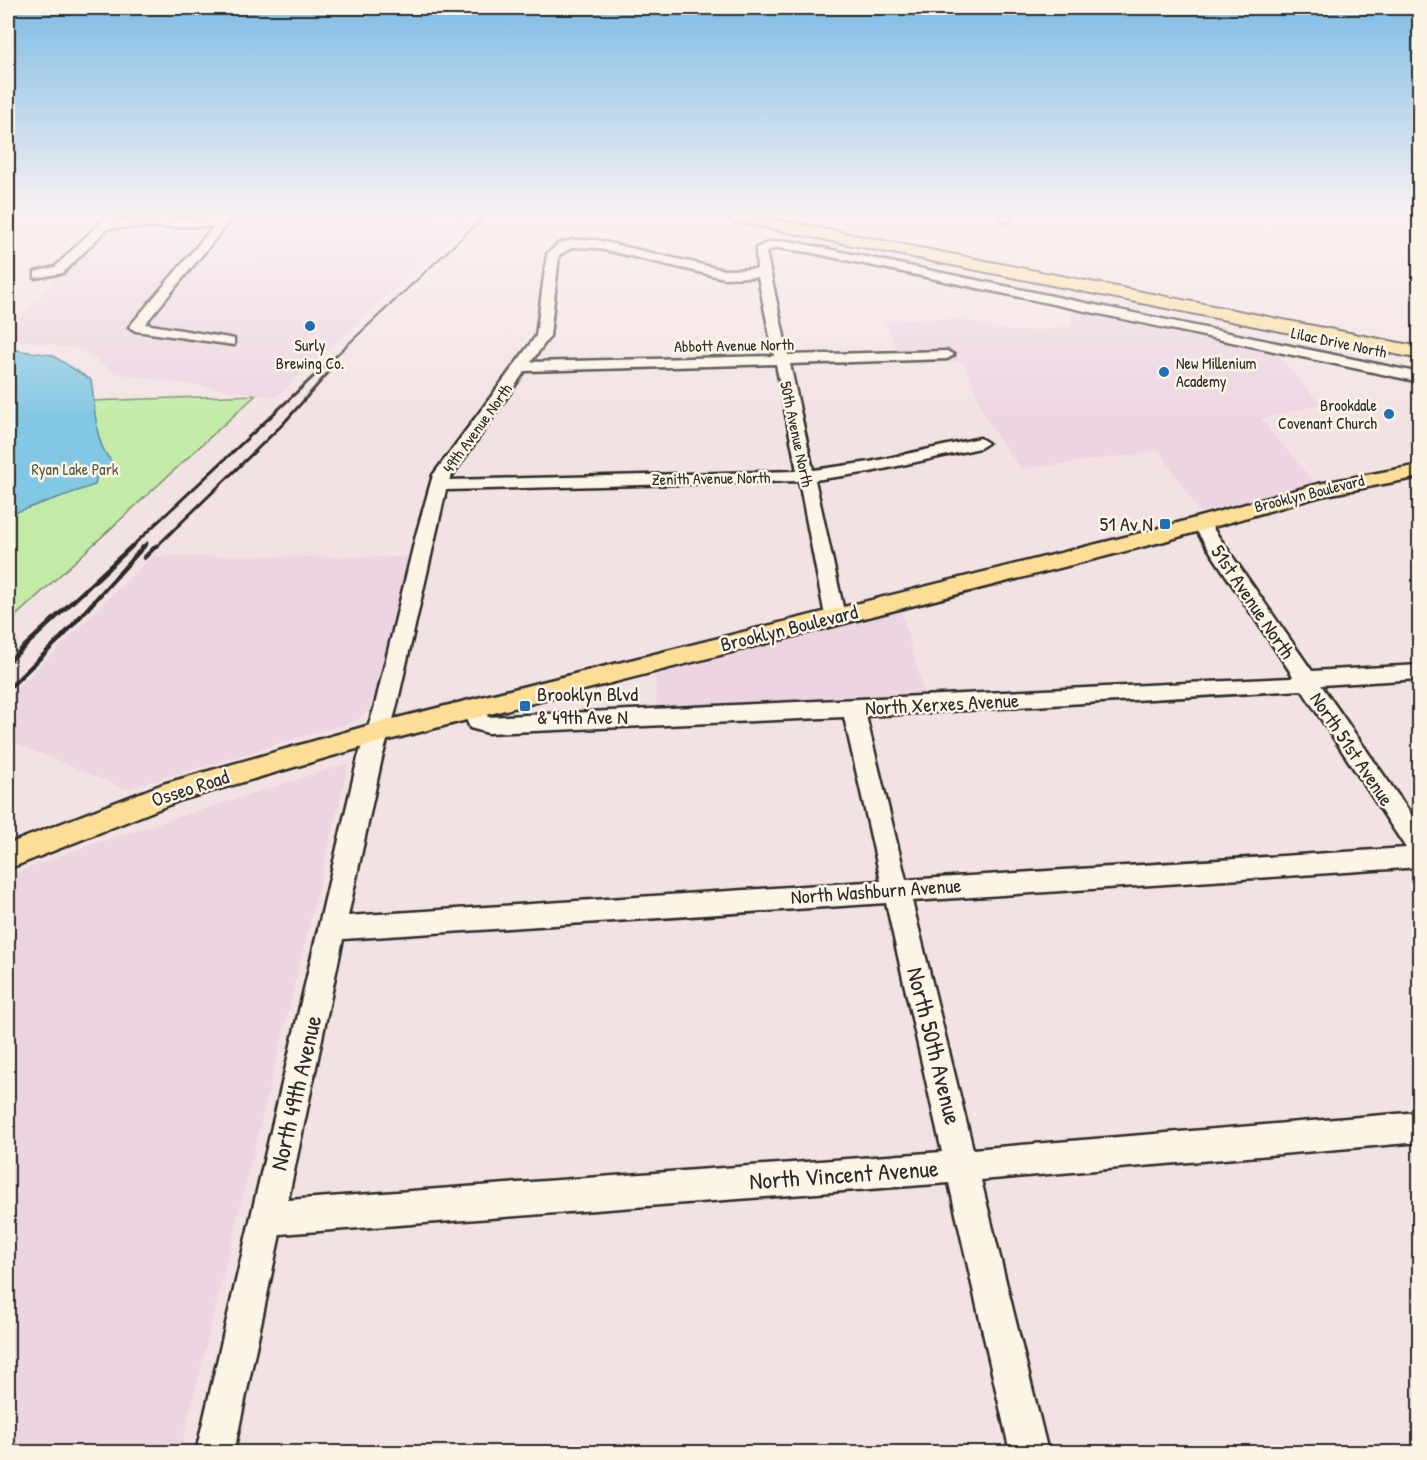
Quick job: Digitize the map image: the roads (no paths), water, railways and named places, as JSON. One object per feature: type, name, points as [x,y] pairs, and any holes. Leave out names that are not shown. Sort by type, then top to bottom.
[{"type":"highway","points":[[1087,284],[1419,353]]},
{"type":"highway","points":[[1112,284],[1419,345]]},
{"type":"highway","points":[[1257,312],[1419,336]]},
{"type":"main road","name":"Brooklyn Boulevard","points":[[377,733],[1201,524],[1230,513],[1317,490],[1419,471]]},
{"type":"main road","name":"Brooklyn Boulevard","points":[[1201,524],[1238,523],[1419,486]]},
{"type":"main road","name":"Osseo Road","points":[[8,857],[173,792],[377,733]]},
{"type":"street","points":[[171,284],[136,327],[229,342]]},
{"type":"street","name":"49th Avenue North","points":[[377,733],[406,624],[425,535],[442,475],[543,336],[550,284]]},
{"type":"street","name":"50th Avenue North","points":[[766,284],[836,616]]},
{"type":"street","name":"Lilac Drive North","points":[[978,284],[1419,378]]},
{"type":"street","name":"Abbott Avenue North","points":[[521,367],[947,355]]},
{"type":"street","name":"Zenith Avenue North","points":[[440,485],[806,476],[870,467],[980,443]]},
{"type":"street","name":"51st Avenue North","points":[[1201,524],[1305,679]]},
{"type":"street","name":"North Xerxes Avenue","points":[[473,709],[478,722],[488,725],[854,709],[1295,685],[1305,679],[1419,672]]},
{"type":"street","name":"North 51st Avenue","points":[[1305,679],[1419,848]]},
{"type":"street","name":"North 50th Avenue","points":[[854,709],[1029,1452]]},
{"type":"street","name":"North 49th Avenue","points":[[215,1452],[377,733]]},
{"type":"street","name":"North Washburn Avenue","points":[[333,928],[1419,857]]},
{"type":"street","name":"North Vincent Avenue","points":[[268,1218],[963,1166],[1419,1127]]},
{"type":"water","points":[[8,349],[52,355],[91,380],[99,436],[102,446],[113,463],[97,475],[95,485],[8,515]]},
{"type":"railway","points":[[328,363],[412,284]]},
{"type":"railway","points":[[130,548],[330,361]]},
{"type":"railway","points":[[155,548],[283,424],[328,373]]},
{"type":"railway","points":[[143,548],[147,543]]},
{"type":"railway","points":[[8,662],[132,546]]},
{"type":"railway","points":[[62,637],[144,546]]},
{"type":"railway","points":[[144,558],[156,546]]},
{"type":"railway","points":[[62,637],[66,633]]},
{"type":"railway","points":[[8,689],[62,637]]},
{"type":"place","name":"Surly Brewing Co.","points":[[310,326]]},
{"type":"place","name":"New Millenium Academy","points":[[1164,372]]},
{"type":"place","name":"Brookdale Covenant Church","points":[[1389,414]]},
{"type":"place","name":"51 Av N","points":[[1165,524]]},
{"type":"place","name":"Brooklyn Blvd & 49th Ave N","points":[[525,706]]},
{"type":"park label","name":"Ryan Lake Park","points":[[75,469]]}]
